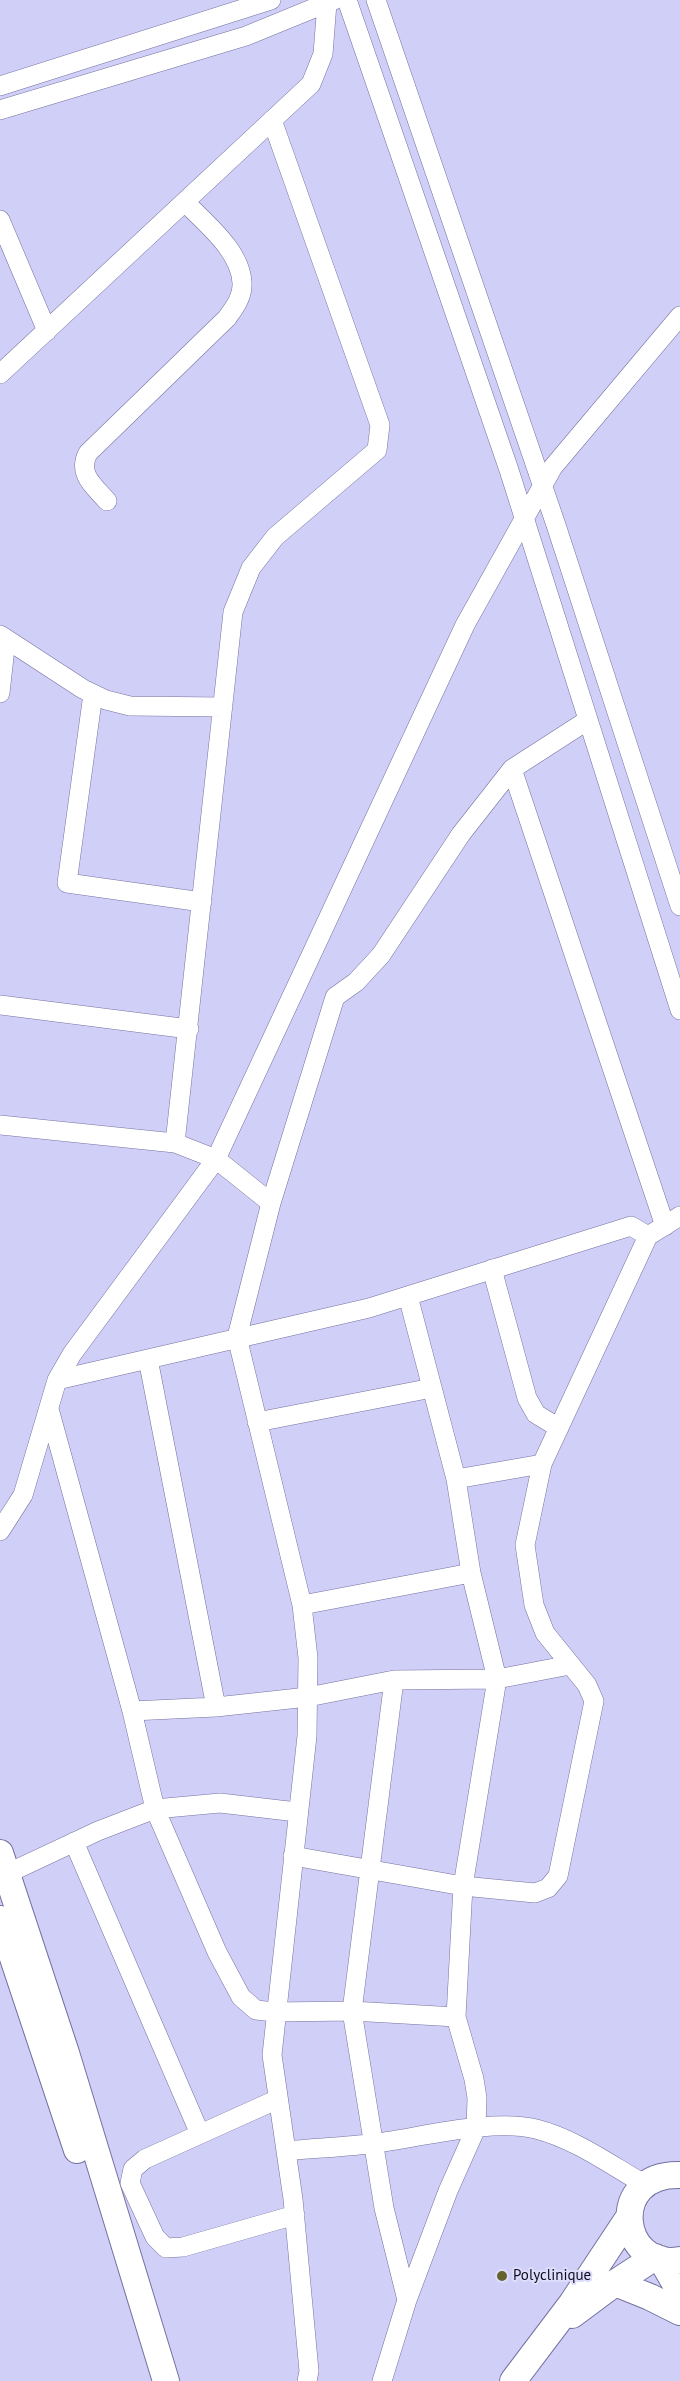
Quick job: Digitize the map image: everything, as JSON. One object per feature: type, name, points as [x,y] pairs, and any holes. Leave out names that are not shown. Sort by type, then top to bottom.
[{"type":"street","points":[[0,86],[272,0]]},
{"type":"street","points":[[347,0],[524,518],[680,1010]]},
{"type":"street","points":[[376,0],[542,486],[680,906]]},
{"type":"street","points":[[0,110],[246,36],[331,2]]},
{"type":"street","points":[[0,374],[311,84],[323,54],[331,2]]},
{"type":"street","points":[[175,1143],[189,1029],[233,612],[251,568],[275,537],[377,450],[380,425],[272,120]]},
{"type":"street","points":[[107,501],[84,474],[84,462],[88,454],[226,318],[240,297],[242,284],[233,256],[185,202]]},
{"type":"street","points":[[0,220],[47,330]]},
{"type":"street","points":[[0,1531],[23,1495],[57,1380],[89,1328],[216,1160],[465,625],[524,518],[553,467],[680,316]]},
{"type":"street","points":[[0,693],[3,637],[93,694],[106,700],[130,706],[223,707]]},
{"type":"street","points":[[93,694],[67,883],[202,902]]},
{"type":"street","points":[[307,2381],[309,2371],[295,2215],[272,2055],[297,1812],[307,1736],[308,1658],[302,1605],[238,1337],[271,1203],[335,997],[356,982],[380,955],[461,834],[512,769],[588,720]]},
{"type":"street","points":[[293,1856],[463,1886],[535,1893],[548,1888],[558,1876],[594,1701],[587,1685],[545,1633],[534,1605],[526,1546],[542,1464],[558,1428],[648,1236],[672,1221],[512,769]]},
{"type":"street","points":[[0,1005],[189,1029]]},
{"type":"street","points":[[0,1125],[175,1143],[216,1160],[271,1203]]},
{"type":"street","points":[[57,1380],[369,1308],[631,1226],[648,1236]]},
{"type":"street","points":[[492,1269],[526,1398],[536,1414],[558,1428]]},
{"type":"street","points":[[382,2381],[407,2300],[448,2191],[476,2128],[477,2098],[474,2079],[456,2017],[463,1886],[497,1679],[471,1574],[456,1479],[408,1296]]},
{"type":"street","points":[[148,1358],[216,1707]]},
{"type":"street","points":[[257,1422],[432,1388]]},
{"type":"street","points":[[49,1409],[132,1711],[155,1808],[217,1952],[241,1996],[256,2010],[276,2012],[352,2011],[456,2017]]},
{"type":"street","points":[[456,1479],[542,1464]]},
{"type":"street","points":[[302,1605],[471,1574]]},
{"type":"street","points":[[132,1711],[216,1707],[308,1698],[394,1680],[497,1679],[570,1665]]},
{"type":"street","points":[[394,1680],[352,2011],[375,2143],[384,2208],[407,2300]]},
{"type":"street","points":[[166,2381],[66,2053],[2,1868],[74,1842],[155,1808],[220,1803],[297,1812]]},
{"type":"street","points":[[74,1842],[200,2134]]},
{"type":"street","points":[[0,1919],[80,2157],[150,2381]]},
{"type":"street","points":[[278,2099],[145,2159],[133,2169],[130,2183],[155,2237],[166,2248],[183,2247],[295,2215]]},
{"type":"street","points":[[286,2151],[375,2143],[507,2125],[534,2128],[667,2172]]},
{"type":"street","points":[[667,2172],[636,2193],[630,2205],[629,2217],[632,2233],[641,2248],[665,2259],[680,2292]]},
{"type":"street","points":[[513,2381],[552,2331],[629,2217]]},
{"type":"street","points":[[552,2331],[615,2283],[665,2259]]},
{"type":"street","points":[[615,2283],[680,2312]]},
{"type":"place","name":"Polyclinique","points":[[502,2276]]}]
